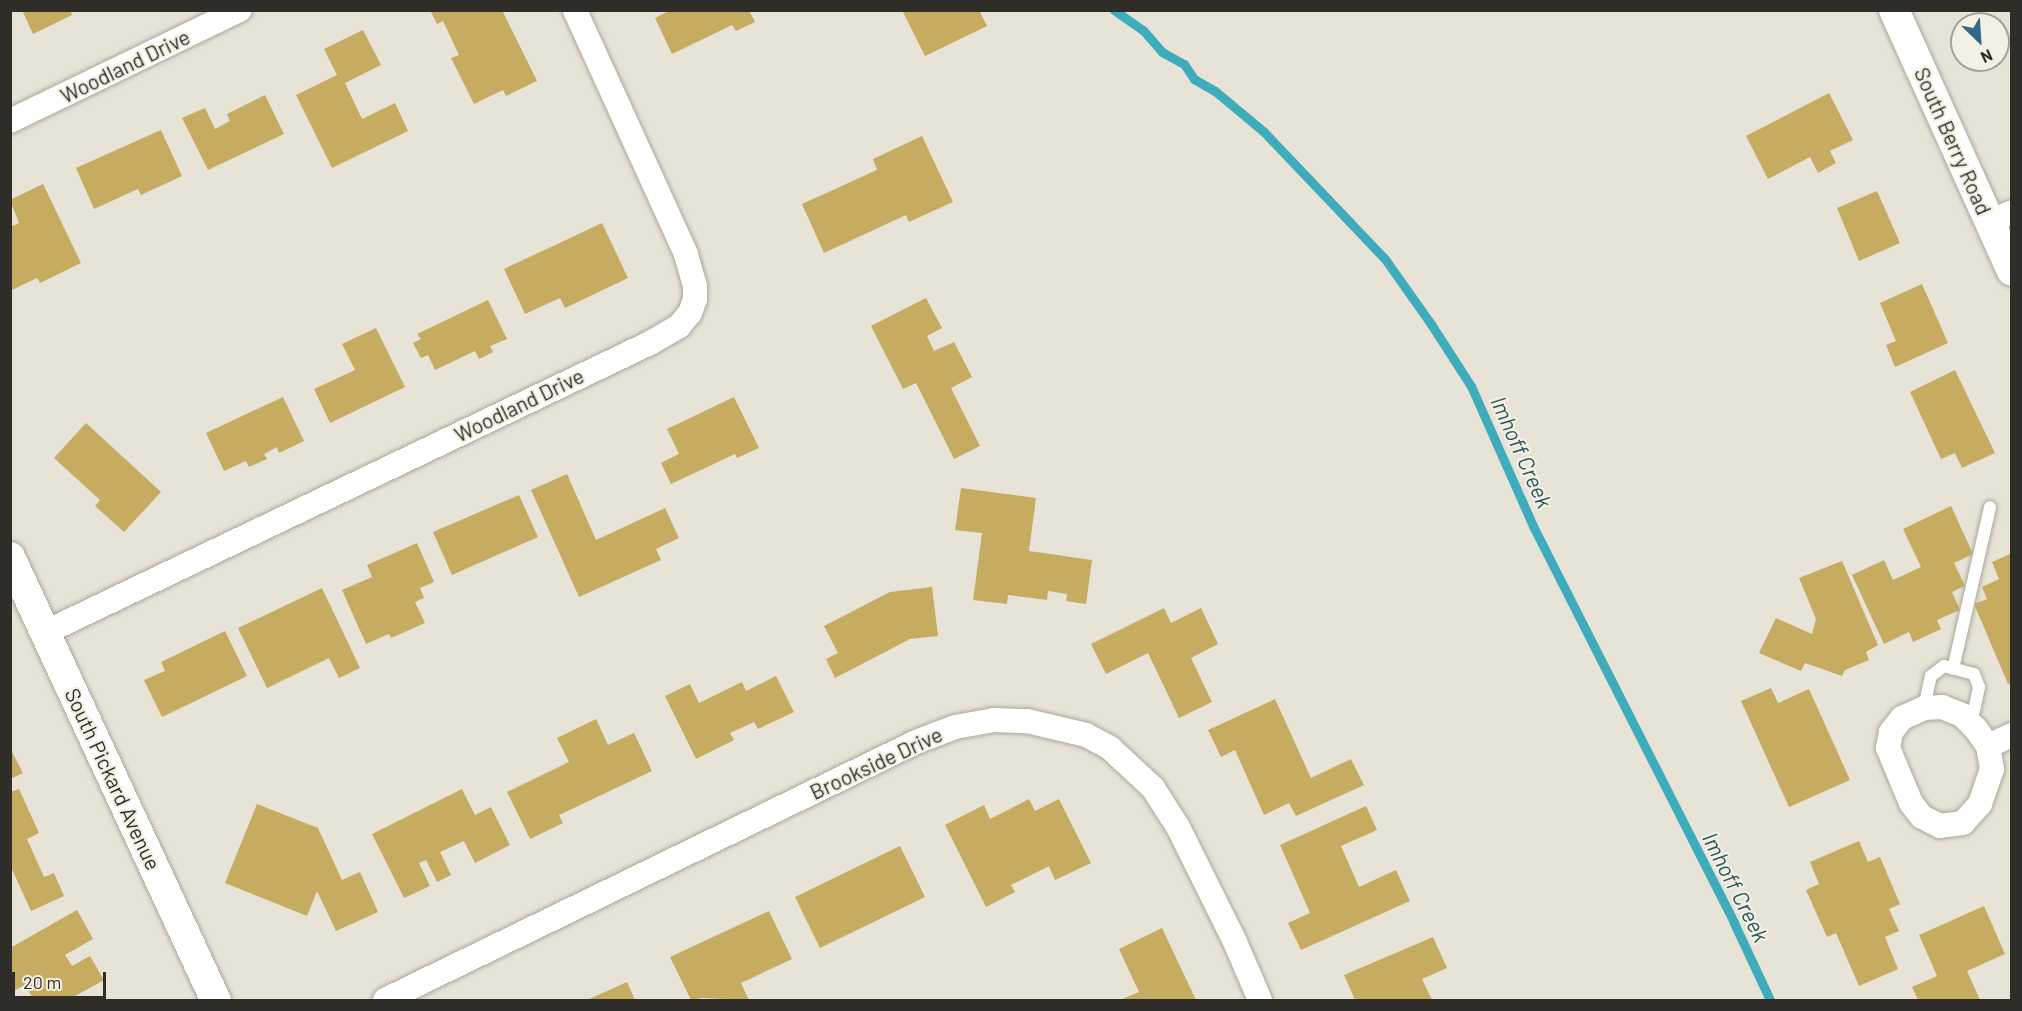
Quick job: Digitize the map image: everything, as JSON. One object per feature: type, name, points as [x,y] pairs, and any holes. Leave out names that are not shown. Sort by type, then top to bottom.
[{"type":"street","name":"Woodland Drive","points":[[10,121],[240,10]]},
{"type":"street","name":"Woodland Drive","points":[[46,632],[650,343],[679,326],[690,313],[695,299],[695,286],[686,254],[575,10]]},
{"type":"street","name":"South Berry Road","points":[[1894,10],[2000,217],[2012,272]]},
{"type":"street","name":"South Pickard Avenue","points":[[10,557],[216,1000]]},
{"type":"street","points":[[1942,707],[1962,715],[1971,724],[1988,746],[1992,769],[1980,804],[1963,823],[1940,826],[1922,817],[1911,803],[1888,748],[1891,732],[1902,718],[1924,708],[1942,707]]},
{"type":"street","name":"Brookside Drive","points":[[385,1000],[916,742],[955,727],[994,720],[1027,722],[1086,735],[1110,748],[1153,788],[1178,827],[1235,942],[1260,1000]]},
{"type":"street","points":[[1988,746],[2012,735]]},
{"type":"lane","points":[[1953,669],[1990,507]]},
{"type":"lane","points":[[1924,708],[1931,676],[1944,666],[1974,674],[1979,687],[1971,724]]},
{"type":"building","points":[[22,10],[70,10],[72,15],[33,34]]},
{"type":"building","points":[[430,10],[502,10],[537,81],[506,96],[503,90],[474,104],[451,58],[459,55],[443,21],[437,24]]},
{"type":"building","points":[[671,10],[749,10],[755,22],[736,31],[732,25],[672,54],[655,18]]},
{"type":"building","points":[[902,10],[979,10],[987,26],[925,56]]},
{"type":"building","points":[[363,30],[381,65],[345,83],[362,119],[395,103],[408,131],[332,168],[296,95],[337,75],[324,49]]},
{"type":"building","points":[[1829,93],[1853,140],[1830,151],[1836,163],[1818,173],[1810,157],[1768,179],[1746,136]]},
{"type":"building","points":[[265,95],[284,134],[208,170],[182,118],[205,108],[215,129],[230,121],[227,114]]},
{"type":"building","points":[[161,130],[182,176],[141,195],[138,189],[94,209],[76,168]]},
{"type":"building","points":[[922,136],[953,202],[909,222],[906,215],[824,253],[802,204],[877,170],[873,159]]},
{"type":"building","points":[[43,184],[81,263],[40,283],[37,278],[10,291],[10,227],[19,223],[10,200]]},
{"type":"building","points":[[1877,191],[1900,243],[1859,261],[1837,208]]},
{"type":"building","points":[[602,223],[628,278],[565,308],[560,298],[525,314],[504,269]]},
{"type":"building","points":[[1922,284],[1948,343],[1895,367],[1886,345],[1896,341],[1880,303]]},
{"type":"building","points":[[926,298],[942,328],[927,336],[934,351],[954,342],[972,377],[951,388],[980,446],[954,459],[916,383],[903,389],[871,326]]},
{"type":"building","points":[[488,300],[507,339],[490,346],[493,352],[479,359],[475,351],[435,370],[428,355],[421,358],[413,343],[421,339],[417,334]]},
{"type":"building","points":[[376,328],[405,387],[330,423],[314,389],[355,370],[342,344]]},
{"type":"building","points":[[1955,370],[1995,453],[1962,468],[1955,453],[1941,459],[1910,392]]},
{"type":"building","points":[[283,397],[304,441],[279,453],[277,447],[264,454],[267,459],[249,467],[246,461],[224,471],[206,433]]},
{"type":"building","points":[[734,397],[759,448],[737,458],[735,454],[671,484],[661,463],[679,454],[667,429]]},
{"type":"building","points":[[86,423],[161,492],[124,532],[95,506],[100,500],[54,458]]},
{"type":"building","points":[[567,474],[596,540],[665,508],[679,538],[656,549],[661,560],[579,597],[531,490]]},
{"type":"building","points":[[961,488],[1036,498],[1029,551],[1092,560],[1086,604],[1066,601],[1067,594],[1048,591],[1047,600],[1008,595],[1007,604],[973,600],[982,533],[955,530]]},
{"type":"building","points":[[519,495],[538,537],[452,575],[433,532]]},
{"type":"building","points":[[1951,506],[1973,554],[1954,563],[1965,586],[1952,592],[1960,610],[1937,620],[1941,629],[1913,642],[1909,632],[1884,644],[1852,575],[1884,560],[1893,580],[1921,567],[1903,529]]},
{"type":"building","points":[[417,543],[434,582],[420,588],[424,598],[415,602],[425,623],[391,638],[389,634],[366,644],[342,590],[372,577],[367,565]]},
{"type":"building","points":[[2012,553],[2012,683],[2008,684],[1974,604],[1987,599],[1982,587],[1999,579],[1992,562]]},
{"type":"building","points":[[1842,561],[1878,645],[1866,652],[1869,660],[1845,670],[1842,676],[1805,663],[1801,671],[1759,653],[1776,618],[1812,634],[1816,619],[1799,578]]},
{"type":"building","points":[[932,587],[938,636],[910,639],[835,678],[826,659],[838,653],[824,626],[890,592]]},
{"type":"building","points":[[322,588],[360,668],[339,678],[329,658],[267,688],[238,628]]},
{"type":"building","points":[[1164,608],[1171,623],[1201,608],[1218,644],[1191,658],[1212,702],[1179,718],[1148,653],[1106,674],[1091,644]]},
{"type":"building","points":[[225,631],[247,676],[162,717],[144,680],[165,671],[161,662]]},
{"type":"building","points":[[776,676],[794,712],[758,729],[754,722],[730,733],[734,740],[696,759],[665,696],[690,684],[699,703],[742,682],[746,691]]},
{"type":"building","points":[[1771,688],[1778,703],[1809,689],[1850,780],[1789,807],[1741,701]]},
{"type":"building","points":[[1275,699],[1311,778],[1351,759],[1364,785],[1296,816],[1289,803],[1264,815],[1235,750],[1221,757],[1208,730]]},
{"type":"building","points":[[596,719],[608,745],[634,733],[652,771],[559,815],[563,823],[530,839],[507,792],[569,762],[557,738]]},
{"type":"building","points":[[10,748],[23,773],[10,779]]},
{"type":"building","points":[[19,789],[39,833],[27,839],[44,877],[54,873],[64,896],[31,911],[10,865],[10,792]]},
{"type":"building","points":[[462,789],[475,815],[491,807],[510,845],[475,863],[464,841],[440,852],[451,875],[437,882],[426,860],[419,863],[430,886],[404,898],[372,834]]},
{"type":"building","points":[[1029,799],[1035,811],[1059,799],[1091,863],[1055,880],[1049,866],[1011,885],[1015,892],[986,907],[945,825],[984,805],[990,819]]},
{"type":"building","points":[[257,804],[318,828],[342,880],[360,872],[378,912],[336,931],[317,891],[307,916],[225,883]]},
{"type":"building","points":[[1366,806],[1377,830],[1341,846],[1359,887],[1396,870],[1410,901],[1301,950],[1288,923],[1310,913],[1280,845]]},
{"type":"building","points":[[1859,841],[1868,862],[1880,857],[1900,904],[1889,909],[1899,931],[1885,937],[1898,969],[1859,986],[1836,933],[1827,937],[1806,890],[1819,884],[1810,862]]},
{"type":"building","points":[[900,846],[925,897],[820,948],[795,897]]},
{"type":"building","points":[[1984,906],[2005,954],[1967,971],[1980,1000],[1918,1000],[1912,987],[1937,976],[1919,935]]},
{"type":"building","points":[[77,910],[93,939],[65,955],[72,966],[90,956],[104,980],[68,1000],[34,1000],[25,985],[10,993],[10,948]]},
{"type":"building","points":[[769,911],[792,959],[741,983],[749,1000],[702,998],[691,1000],[670,957]]},
{"type":"building","points":[[1162,928],[1196,1000],[1120,1000],[1139,992],[1119,949]]},
{"type":"building","points":[[1433,937],[1447,968],[1422,979],[1432,1000],[1355,1000],[1344,975]]},
{"type":"building","points":[[627,982],[635,1000],[587,1000]]},
{"type":"waterway","name":"Imhoff Creek","points":[[1114,10],[1143,30],[1162,52],[1184,64],[1194,79],[1215,91],[1264,132],[1385,259],[1431,324],[1471,386],[1533,526],[1734,923],[1770,1000]]}]
